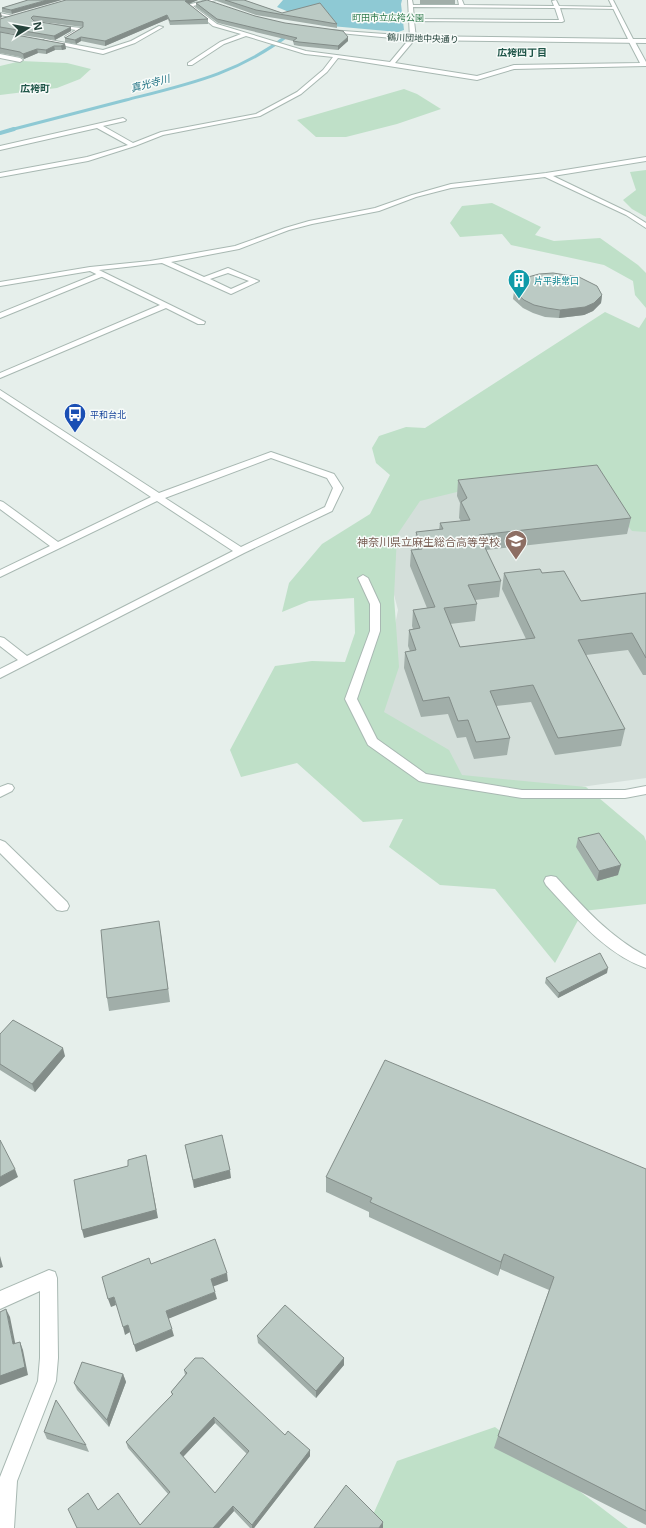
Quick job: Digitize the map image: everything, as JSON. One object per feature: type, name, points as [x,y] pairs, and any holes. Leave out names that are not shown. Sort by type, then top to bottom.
[{"type":"street","points":[[214,0],[189,5],[215,25],[308,53],[391,64],[477,78],[514,67],[645,64],[611,0]]},
{"type":"street","points":[[391,64],[413,38],[410,0]]},
{"type":"street","points":[[460,0],[462,6]]},
{"type":"street","points":[[412,20],[562,21],[554,0]]},
{"type":"street","points":[[205,1],[219,6]]},
{"type":"street","points":[[411,6],[615,8]]},
{"type":"street","points":[[0,14],[16,17]]},
{"type":"street","points":[[50,25],[81,29],[57,43]]},
{"type":"street","points":[[42,40],[103,52],[133,42],[161,27]]},
{"type":"street","name":"鶴川団地中央通り","points":[[321,30],[413,38],[646,40]]},
{"type":"street","points":[[190,64],[228,39],[245,35]]},
{"type":"street","points":[[0,56],[20,60]]},
{"type":"street","points":[[0,174],[88,159],[133,145],[161,134],[233,121],[264,113],[299,93],[324,71],[336,57]]},
{"type":"street","points":[[0,148],[123,120]]},
{"type":"street","points":[[98,126],[133,145]]},
{"type":"street","points":[[0,284],[90,268],[164,261],[237,248],[287,229],[311,222],[377,210],[414,196],[451,186],[546,175],[646,159]]},
{"type":"street","points":[[546,175],[622,210],[646,226]]},
{"type":"street","points":[[164,261],[231,292],[255,281],[228,270],[204,279]]},
{"type":"street","points":[[90,268],[201,322]]},
{"type":"street","points":[[0,316],[102,275]]},
{"type":"street","points":[[0,376],[166,305]]},
{"type":"street","points":[[0,393],[240,552]]},
{"type":"street","points":[[0,574],[158,497],[271,455],[331,476],[338,488],[329,509],[240,552],[0,674]]},
{"type":"street","points":[[0,504],[57,546]]},
{"type":"street","points":[[363,578],[375,604],[375,631],[351,699],[372,742],[423,778],[522,794],[626,794],[646,790]]},
{"type":"street","points":[[0,640],[25,660]]},
{"type":"street","points":[[0,845],[62,906]]},
{"type":"street","points":[[551,881],[597,929],[632,956],[646,962]]},
{"type":"street","points":[[0,1300],[49,1278],[49,1358],[47,1381],[8,1481],[4,1528]]},
{"type":"shaded area","name":"神奈川県立麻生総合高等学校","points":[[646,416],[646,778],[581,787],[508,788],[445,771],[375,724],[398,610],[372,511]]},
{"type":"green space","points":[[21,61],[67,63],[91,69],[80,79],[57,88],[0,95],[0,66]]},
{"type":"green space","points":[[404,89],[417,94],[441,109],[397,124],[346,137],[316,137],[297,120]]},
{"type":"green space","points":[[646,170],[646,217],[632,209],[623,200],[636,190],[630,172]]},
{"type":"green space","points":[[492,203],[541,227],[535,235],[554,241],[600,238],[638,265],[646,273],[646,308],[635,295],[633,281],[604,265],[511,245],[502,234],[460,237],[450,223],[462,206]]},
{"type":"green space","points":[[605,312],[639,328],[646,317],[646,532],[632,531],[586,472],[461,491],[420,501],[397,535],[394,597],[399,667],[384,712],[449,750],[462,775],[586,787],[644,836],[646,841],[646,904],[583,911],[555,963],[495,889],[440,885],[389,847],[403,819],[363,822],[297,763],[241,777],[230,750],[275,666],[312,661],[345,662],[355,633],[354,598],[309,601],[282,612],[289,583],[322,544],[370,514],[390,475],[376,463],[372,448],[379,436],[406,427],[425,428]]},
{"type":"green space","points":[[495,1427],[628,1528],[367,1528],[397,1461]]},
{"type":"water","name":"町田市立広袴公園","points":[[283,0],[402,0],[401,4],[404,30],[398,32],[320,25],[277,7]]},
{"type":"building","points":[[28,0],[47,0],[11,10],[2,8]]},
{"type":"building","points":[[66,0],[188,0],[185,1],[208,19],[170,21],[167,15],[105,41],[81,37],[75,40],[65,38],[83,27],[83,22],[33,16],[31,18],[34,21],[71,27],[54,36],[0,27],[0,19]]},
{"type":"building","points":[[207,0],[255,16],[285,23],[343,31],[348,37],[338,46],[293,41],[297,38],[217,19],[196,3]]},
{"type":"building","points":[[225,0],[244,0],[282,13],[320,3],[337,24],[256,10]]},
{"type":"building","points":[[0,32],[65,44],[61,46],[54,46],[46,50],[37,49],[23,54],[0,48]]},
{"type":"building","points":[[553,273],[579,277],[597,286],[602,295],[594,303],[585,307],[560,310],[534,305],[524,300],[514,291],[520,282],[528,277],[539,274]]},
{"type":"building","points":[[597,465],[631,518],[479,535],[501,581],[468,585],[477,604],[444,608],[460,647],[535,638],[504,573],[540,569],[542,573],[564,571],[581,601],[646,593],[646,658],[632,633],[578,640],[625,729],[558,738],[533,685],[490,691],[510,738],[476,742],[468,720],[458,721],[449,697],[423,701],[405,652],[416,650],[409,630],[420,628],[413,610],[435,607],[411,550],[422,549],[416,532],[443,529],[440,523],[470,520],[461,502],[467,498],[458,480]]},
{"type":"building","points":[[599,833],[621,865],[599,871],[578,838]]},
{"type":"building","points":[[159,921],[168,989],[107,998],[101,930]]},
{"type":"building","points":[[600,953],[608,968],[559,993],[546,978]]},
{"type":"building","points":[[13,1020],[63,1048],[32,1084],[0,1064],[0,1034]]},
{"type":"building","points":[[385,1060],[646,1169],[646,1511],[498,1436],[554,1277],[504,1254],[501,1262],[370,1202],[372,1198],[326,1177]]},
{"type":"building","points":[[222,1135],[230,1170],[193,1180],[185,1145]]},
{"type":"building","points":[[0,1140],[15,1169],[0,1177]]},
{"type":"building","points":[[146,1155],[156,1210],[82,1230],[74,1180],[128,1166],[128,1160]]},
{"type":"building","points":[[215,1239],[227,1273],[211,1279],[215,1292],[166,1311],[172,1329],[134,1345],[128,1325],[123,1327],[114,1297],[108,1299],[102,1277],[149,1258],[151,1264]]},
{"type":"building","points":[[285,1305],[344,1358],[316,1391],[257,1336]]},
{"type":"building","points":[[6,1309],[13,1344],[20,1342],[25,1367],[0,1376],[0,1312]]},
{"type":"building","points":[[195,1358],[203,1358],[285,1435],[288,1431],[310,1450],[252,1525],[233,1506],[213,1528],[77,1528],[68,1509],[88,1493],[98,1510],[118,1493],[140,1525],[170,1492],[126,1442],[173,1394],[171,1392],[187,1373],[184,1370]],"holes":[[[214,1417],[249,1451],[215,1493],[180,1453]]]},
{"type":"building","points":[[82,1362],[123,1374],[107,1420],[74,1383]]},
{"type":"building","points":[[56,1400],[86,1445],[44,1432]]},
{"type":"building","points":[[346,1485],[383,1522],[379,1528],[314,1528]]},
{"type":"waterway","name":"真光寺川","points":[[10,130],[192,83],[252,59],[291,33]]},
{"type":"waterway","name":"真光寺川","points":[[0,133],[14,129]]},
{"type":"place","name":"片平非常口","points":[[519,300]]},
{"type":"place","name":"平和台北","points":[[75,434]]},
{"type":"place","name":"神奈川県立麻生総合高等学校","points":[[516,560]]},
{"type":"district","name":"広袴四丁目","points":[[522,52]]},
{"type":"district","name":"広袴町","points":[[35,88]]}]
